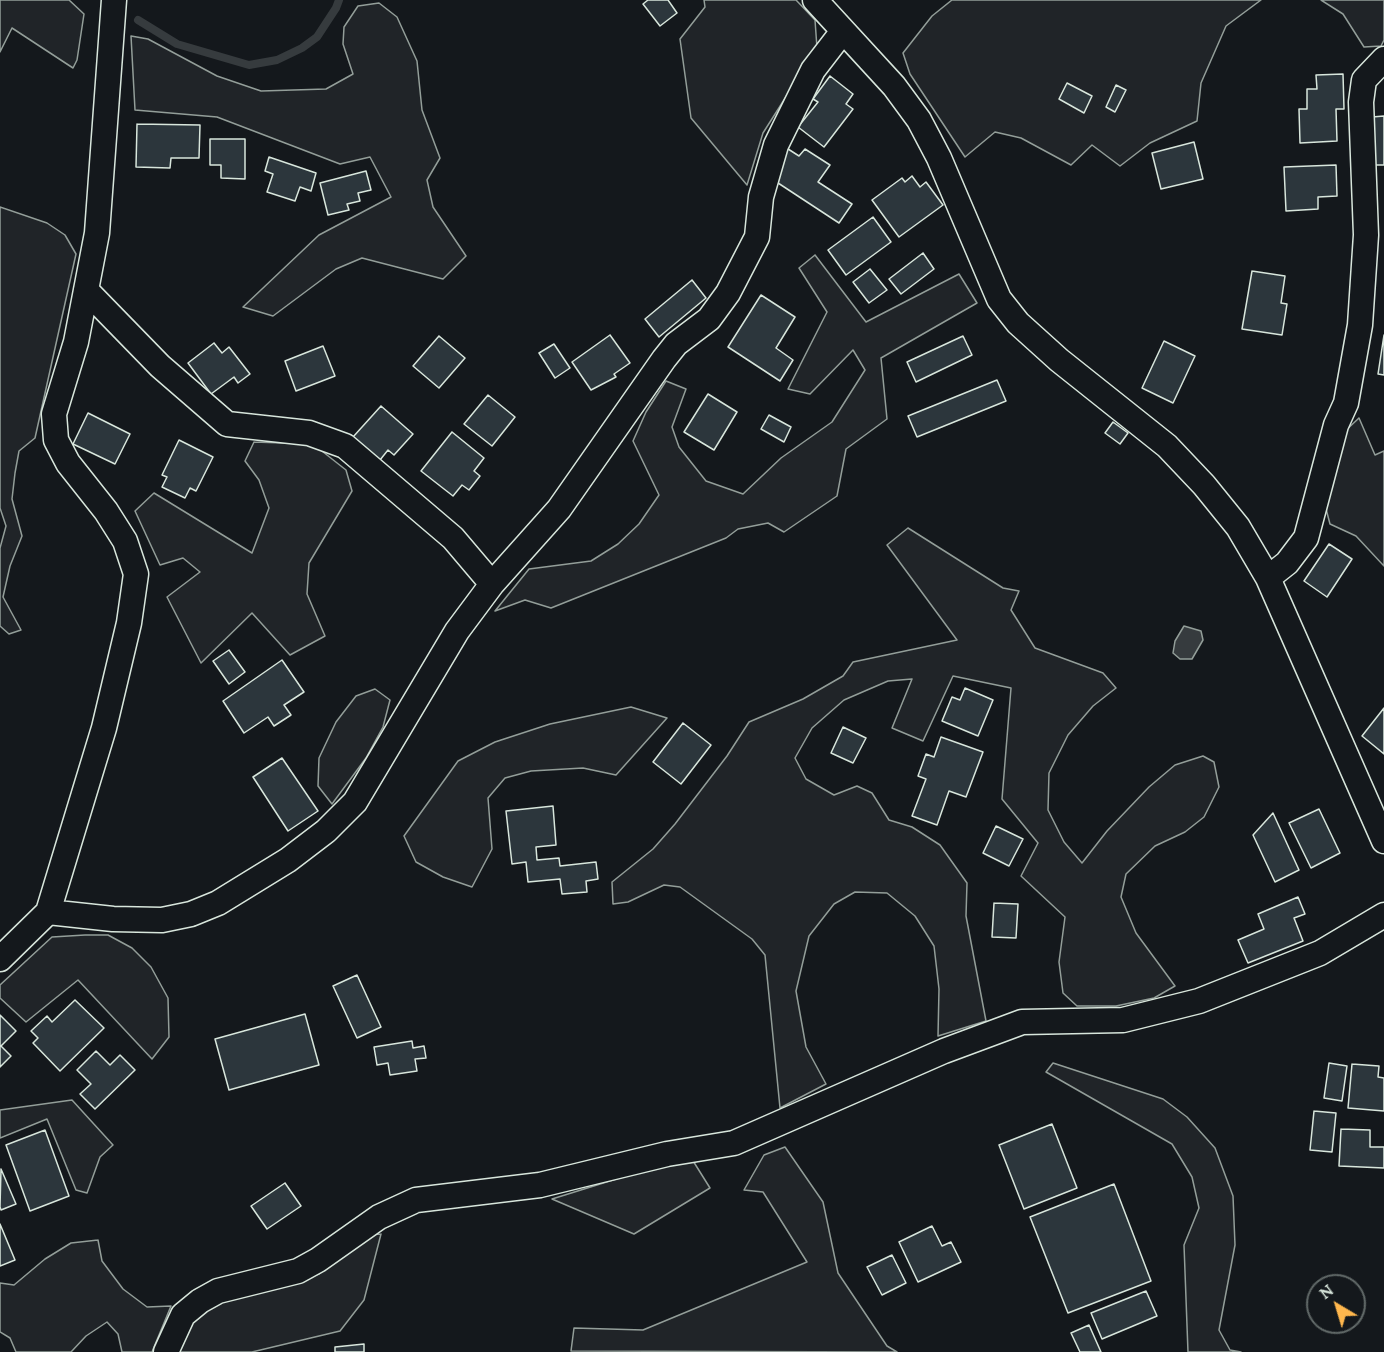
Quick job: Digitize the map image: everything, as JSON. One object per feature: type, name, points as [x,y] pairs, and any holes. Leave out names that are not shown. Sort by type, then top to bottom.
[{"type":"street","points":[[0,959],[48,912],[104,728],[129,623],[136,574],[125,541],[106,511],[68,463],[56,440],[54,414],[76,342],[97,233],[102,190],[114,0]]},
{"type":"street","points":[[815,0],[894,86],[919,120],[939,158],[999,299],[1018,323],[1059,360],[1167,446],[1204,485],[1238,527],[1268,578],[1384,841]]},
{"type":"street","points":[[48,912],[113,919],[162,920],[191,915],[218,903],[288,860],[326,831],[355,802],[431,671],[457,631],[492,584],[559,509],[664,359],[676,344],[709,319],[728,292],[757,237],[761,196],[776,145],[813,70],[843,31]]},
{"type":"street","points":[[1268,578],[1287,562],[1306,538],[1336,425],[1346,404],[1360,325],[1366,235],[1361,102],[1364,80],[1384,59]]},
{"type":"street","points":[[86,290],[160,366],[226,424],[309,433],[345,446],[401,491],[453,538],[492,584]]},
{"type":"street","points":[[166,1352],[183,1315],[200,1301],[218,1291],[298,1271],[318,1260],[379,1217],[416,1200],[540,1185],[667,1154],[734,1143],[944,1051],[1022,1022],[1123,1020],[1199,1001],[1320,953],[1384,915]]},
{"type":"shaded area","points":[[0,0],[69,0],[84,14],[77,60],[73,68],[12,28],[0,52]]},
{"type":"shaded area","points":[[704,0],[796,0],[815,20],[817,48],[763,133],[747,185],[691,118],[680,39],[705,7]]},
{"type":"shaded area","points":[[952,0],[1261,0],[1226,26],[1201,83],[1197,121],[1150,143],[1120,166],[1092,145],[1071,165],[1021,138],[995,132],[965,157],[910,74],[903,53],[932,16]]},
{"type":"shaded area","points":[[1321,0],[1384,0],[1384,40],[1381,46],[1364,47],[1343,14]]},
{"type":"shaded area","points":[[379,3],[397,17],[417,61],[422,110],[440,158],[427,180],[433,207],[466,256],[443,279],[362,258],[336,269],[273,316],[243,307],[319,235],[391,197],[370,157],[340,164],[217,117],[135,110],[131,36],[148,39],[217,76],[261,91],[326,89],[353,74],[343,44],[344,27],[358,6]]},
{"type":"shaded area","points":[[0,207],[47,223],[65,235],[76,254],[35,438],[19,451],[15,473],[12,499],[22,536],[10,566],[3,597],[21,630],[9,634],[0,626],[0,548],[6,526],[0,508]]},
{"type":"shaded area","points":[[815,255],[866,322],[959,274],[977,303],[881,358],[887,419],[846,449],[837,496],[784,532],[768,523],[738,529],[726,538],[551,608],[525,600],[495,611],[529,569],[591,561],[618,544],[639,524],[659,495],[633,441],[646,412],[666,381],[686,389],[672,427],[679,447],[706,481],[743,494],[781,458],[832,422],[865,370],[853,350],[810,394],[788,389],[827,312],[799,268]]},
{"type":"shaded area","points":[[1359,418],[1375,455],[1384,451],[1384,566],[1356,536],[1330,524],[1325,505],[1343,433]]},
{"type":"shaded area","points":[[254,442],[313,444],[346,470],[352,491],[309,563],[307,594],[325,636],[290,655],[252,613],[201,663],[167,597],[200,572],[183,558],[160,565],[135,511],[154,493],[252,553],[269,508],[259,480],[245,461]]},
{"type":"shaded area","points":[[908,528],[1003,588],[1019,591],[1011,610],[1035,648],[1103,673],[1116,688],[1093,706],[1068,735],[1049,773],[1048,810],[1064,842],[1082,863],[1107,831],[1149,787],[1175,765],[1203,756],[1214,762],[1219,787],[1204,817],[1185,832],[1155,846],[1126,874],[1121,897],[1136,933],[1175,986],[1154,998],[1116,1006],[1077,1006],[1063,993],[1059,962],[1065,917],[1021,876],[1038,843],[1002,799],[1011,688],[953,676],[923,741],[892,728],[912,679],[888,681],[844,700],[812,728],[795,758],[806,779],[834,795],[857,786],[872,793],[889,820],[912,827],[940,845],[967,883],[966,916],[986,1021],[938,1036],[939,989],[934,946],[915,916],[887,893],[855,892],[834,904],[809,936],[796,991],[806,1047],[826,1084],[780,1108],[765,955],[752,939],[680,887],[664,885],[628,902],[613,904],[612,882],[653,849],[675,824],[727,756],[749,722],[803,699],[843,676],[853,662],[957,640],[887,545]]},
{"type":"shaded area","points":[[1184,626],[1201,631],[1203,640],[1192,659],[1180,659],[1173,653],[1175,641]]},
{"type":"shaded area","points":[[375,689],[390,700],[383,727],[366,758],[332,804],[318,786],[319,758],[336,722],[356,696]]},
{"type":"shaded area","points":[[631,707],[667,718],[616,775],[583,768],[531,771],[505,778],[488,798],[492,849],[472,887],[443,877],[416,862],[404,836],[458,761],[495,742],[550,724]]},
{"type":"shaded area","points":[[108,935],[132,948],[151,967],[168,998],[169,1037],[152,1059],[78,980],[26,1022],[0,998],[0,985],[52,937]]},
{"type":"shaded area","points":[[1053,1063],[1163,1099],[1187,1117],[1215,1148],[1233,1196],[1235,1245],[1219,1330],[1230,1350],[1241,1352],[1188,1352],[1184,1245],[1199,1208],[1192,1177],[1172,1144],[1046,1072]]},
{"type":"shaded area","points":[[72,1100],[113,1145],[100,1157],[87,1193],[76,1190],[47,1119],[0,1138],[0,1110]]},
{"type":"shaded area","points":[[785,1147],[823,1202],[838,1273],[887,1346],[897,1352],[571,1351],[574,1328],[643,1330],[807,1262],[763,1192],[744,1190],[764,1155]]},
{"type":"shaded area","points":[[690,1156],[710,1188],[634,1234],[552,1199]]},
{"type":"shaded area","points":[[381,1234],[364,1300],[340,1331],[252,1352],[176,1352],[190,1322],[213,1301],[319,1274],[367,1235]]},
{"type":"shaded area","points":[[98,1240],[102,1261],[123,1289],[147,1307],[171,1306],[152,1352],[122,1352],[118,1334],[107,1322],[86,1336],[71,1352],[16,1352],[10,1338],[0,1332],[0,1283],[14,1285],[45,1259],[71,1243]]},
{"type":"building","points":[[648,0],[668,0],[677,13],[660,26],[643,4]]},
{"type":"building","points":[[1343,74],[1344,109],[1336,109],[1337,141],[1300,143],[1299,109],[1307,109],[1307,89],[1317,89],[1316,75]]},
{"type":"building","points":[[830,76],[853,94],[846,104],[853,109],[824,147],[798,127],[818,102],[813,99]]},
{"type":"building","points":[[1067,83],[1092,96],[1084,113],[1059,99]]},
{"type":"building","points":[[1116,85],[1126,90],[1115,112],[1106,107]]},
{"type":"building","points":[[1384,116],[1384,165],[1375,165],[1372,117]]},
{"type":"building","points":[[137,124],[200,125],[199,158],[171,158],[170,168],[136,167]]},
{"type":"building","points":[[210,139],[245,139],[245,179],[221,178],[221,165],[210,165]]},
{"type":"building","points":[[1194,142],[1203,179],[1161,189],[1152,153]]},
{"type":"building","points":[[785,147],[799,156],[805,149],[830,165],[818,182],[852,204],[839,223],[775,181]]},
{"type":"building","points":[[269,157],[316,173],[311,191],[300,187],[295,201],[267,192],[273,174],[265,171]]},
{"type":"building","points":[[1336,165],[1337,196],[1318,197],[1318,209],[1286,211],[1284,167]]},
{"type":"building","points":[[366,171],[371,190],[358,193],[360,201],[347,204],[349,210],[328,215],[320,183]]},
{"type":"building","points":[[912,176],[920,187],[926,182],[943,205],[899,237],[872,200],[902,178],[905,182]]},
{"type":"building","points":[[873,217],[891,242],[846,275],[828,250]]},
{"type":"building","points":[[923,253],[934,269],[901,294],[889,279]]},
{"type":"building","points":[[870,269],[887,290],[869,303],[853,282]]},
{"type":"building","points":[[1252,271],[1285,276],[1281,303],[1287,304],[1282,335],[1242,329]]},
{"type":"building","points":[[692,280],[706,298],[659,337],[645,319]]},
{"type":"building","points":[[761,295],[795,317],[776,348],[793,360],[780,381],[728,347]]},
{"type":"building","points":[[610,335],[630,363],[614,374],[616,377],[591,390],[572,362]]},
{"type":"building","points":[[1384,335],[1384,375],[1378,374]]},
{"type":"building","points":[[439,336],[465,358],[439,388],[413,366]]},
{"type":"building","points":[[963,336],[972,355],[916,382],[907,362]]},
{"type":"building","points":[[1164,341],[1195,356],[1173,403],[1142,388]]},
{"type":"building","points":[[214,343],[222,353],[229,347],[250,374],[238,383],[234,377],[211,394],[188,363]]},
{"type":"building","points":[[554,344],[570,368],[555,378],[539,353]]},
{"type":"building","points":[[323,346],[335,376],[296,391],[285,361]]},
{"type":"building","points":[[997,380],[1006,401],[917,437],[908,416]]},
{"type":"building","points":[[708,394],[737,412],[714,450],[684,432]]},
{"type":"building","points":[[488,395],[515,417],[492,446],[464,424]]},
{"type":"building","points":[[381,406],[413,434],[394,455],[388,450],[380,460],[353,437]]},
{"type":"building","points":[[88,413],[130,434],[115,464],[73,444]]},
{"type":"building","points":[[769,415],[791,427],[784,442],[761,429]]},
{"type":"building","points":[[1113,422],[1128,433],[1120,444],[1105,433]]},
{"type":"building","points":[[452,432],[484,458],[474,471],[480,476],[469,490],[462,485],[453,496],[421,471]]},
{"type":"building","points":[[179,440],[213,457],[196,491],[190,488],[185,498],[162,487],[167,477],[162,475]]},
{"type":"building","points":[[1329,544],[1352,559],[1327,597],[1304,581]]},
{"type":"building","points":[[229,650],[245,672],[229,684],[213,661]]},
{"type":"building","points":[[282,660],[304,692],[284,705],[291,715],[274,726],[268,717],[244,733],[223,701]]},
{"type":"building","points":[[965,688],[993,700],[978,736],[942,721],[952,697],[960,700]]},
{"type":"building","points":[[1384,708],[1384,754],[1362,736]]},
{"type":"building","points":[[683,723],[711,745],[681,784],[653,762]]},
{"type":"building","points":[[843,727],[866,738],[853,763],[831,753]]},
{"type":"building","points":[[941,737],[983,752],[966,797],[949,791],[937,825],[912,816],[926,779],[918,776],[926,754],[934,757]]},
{"type":"building","points":[[282,758],[318,811],[288,831],[253,777]]},
{"type":"building","points":[[553,806],[556,845],[536,847],[537,860],[559,858],[560,866],[596,862],[598,879],[586,881],[587,892],[562,894],[560,879],[528,882],[526,862],[512,864],[506,811]]},
{"type":"building","points":[[1319,809],[1340,853],[1311,868],[1289,823]]},
{"type":"building","points":[[1273,813],[1299,870],[1275,882],[1253,835]]},
{"type":"building","points":[[996,826],[1023,839],[1009,866],[983,853]]},
{"type":"building","points":[[1298,897],[1305,914],[1294,918],[1303,941],[1248,963],[1238,940],[1264,929],[1258,914]]},
{"type":"building","points":[[994,903],[1018,904],[1016,938],[992,937]]},
{"type":"building","points":[[357,975],[381,1027],[357,1038],[333,986]]},
{"type":"building","points":[[75,1000],[104,1028],[60,1071],[33,1043],[38,1038],[31,1031],[47,1016],[52,1022]]},
{"type":"building","points":[[305,1014],[319,1065],[229,1090],[215,1039]]},
{"type":"building","points":[[0,1015],[16,1031],[1,1046],[11,1056],[0,1067]]},
{"type":"building","points":[[412,1041],[413,1048],[424,1046],[426,1058],[415,1059],[417,1071],[390,1075],[388,1063],[377,1065],[374,1047]]},
{"type":"building","points":[[96,1051],[110,1065],[120,1055],[135,1070],[95,1109],[80,1094],[91,1084],[77,1070]]},
{"type":"building","points":[[1329,1063],[1347,1066],[1342,1101],[1324,1098]]},
{"type":"building","points":[[1352,1064],[1379,1066],[1378,1077],[1384,1078],[1384,1111],[1348,1108]]},
{"type":"building","points":[[1314,1111],[1336,1113],[1332,1152],[1310,1150]]},
{"type":"building","points":[[1052,1124],[1077,1188],[1024,1209],[999,1145]]},
{"type":"building","points":[[1341,1129],[1370,1130],[1370,1147],[1384,1147],[1384,1168],[1339,1166]]},
{"type":"building","points":[[45,1130],[69,1196],[30,1211],[6,1145]]},
{"type":"building","points":[[1,1169],[16,1204],[1,1210],[0,1207]]},
{"type":"building","points":[[285,1183],[301,1206],[267,1229],[251,1206]]},
{"type":"building","points":[[1114,1184],[1151,1281],[1068,1313],[1030,1217]]},
{"type":"building","points":[[0,1224],[15,1260],[0,1266]]},
{"type":"building","points":[[932,1226],[942,1246],[951,1242],[961,1262],[918,1282],[899,1242]]},
{"type":"building","points":[[892,1255],[906,1283],[882,1295],[867,1267]]},
{"type":"building","points":[[1146,1291],[1157,1316],[1102,1339],[1091,1313]]},
{"type":"building","points":[[1089,1325],[1101,1352],[1080,1352],[1071,1333]]},
{"type":"building","points":[[364,1344],[364,1352],[335,1352],[335,1347]]},
{"type":"waterway","points":[[138,20],[177,44],[249,65],[277,60],[302,48],[317,37],[339,0]]}]
